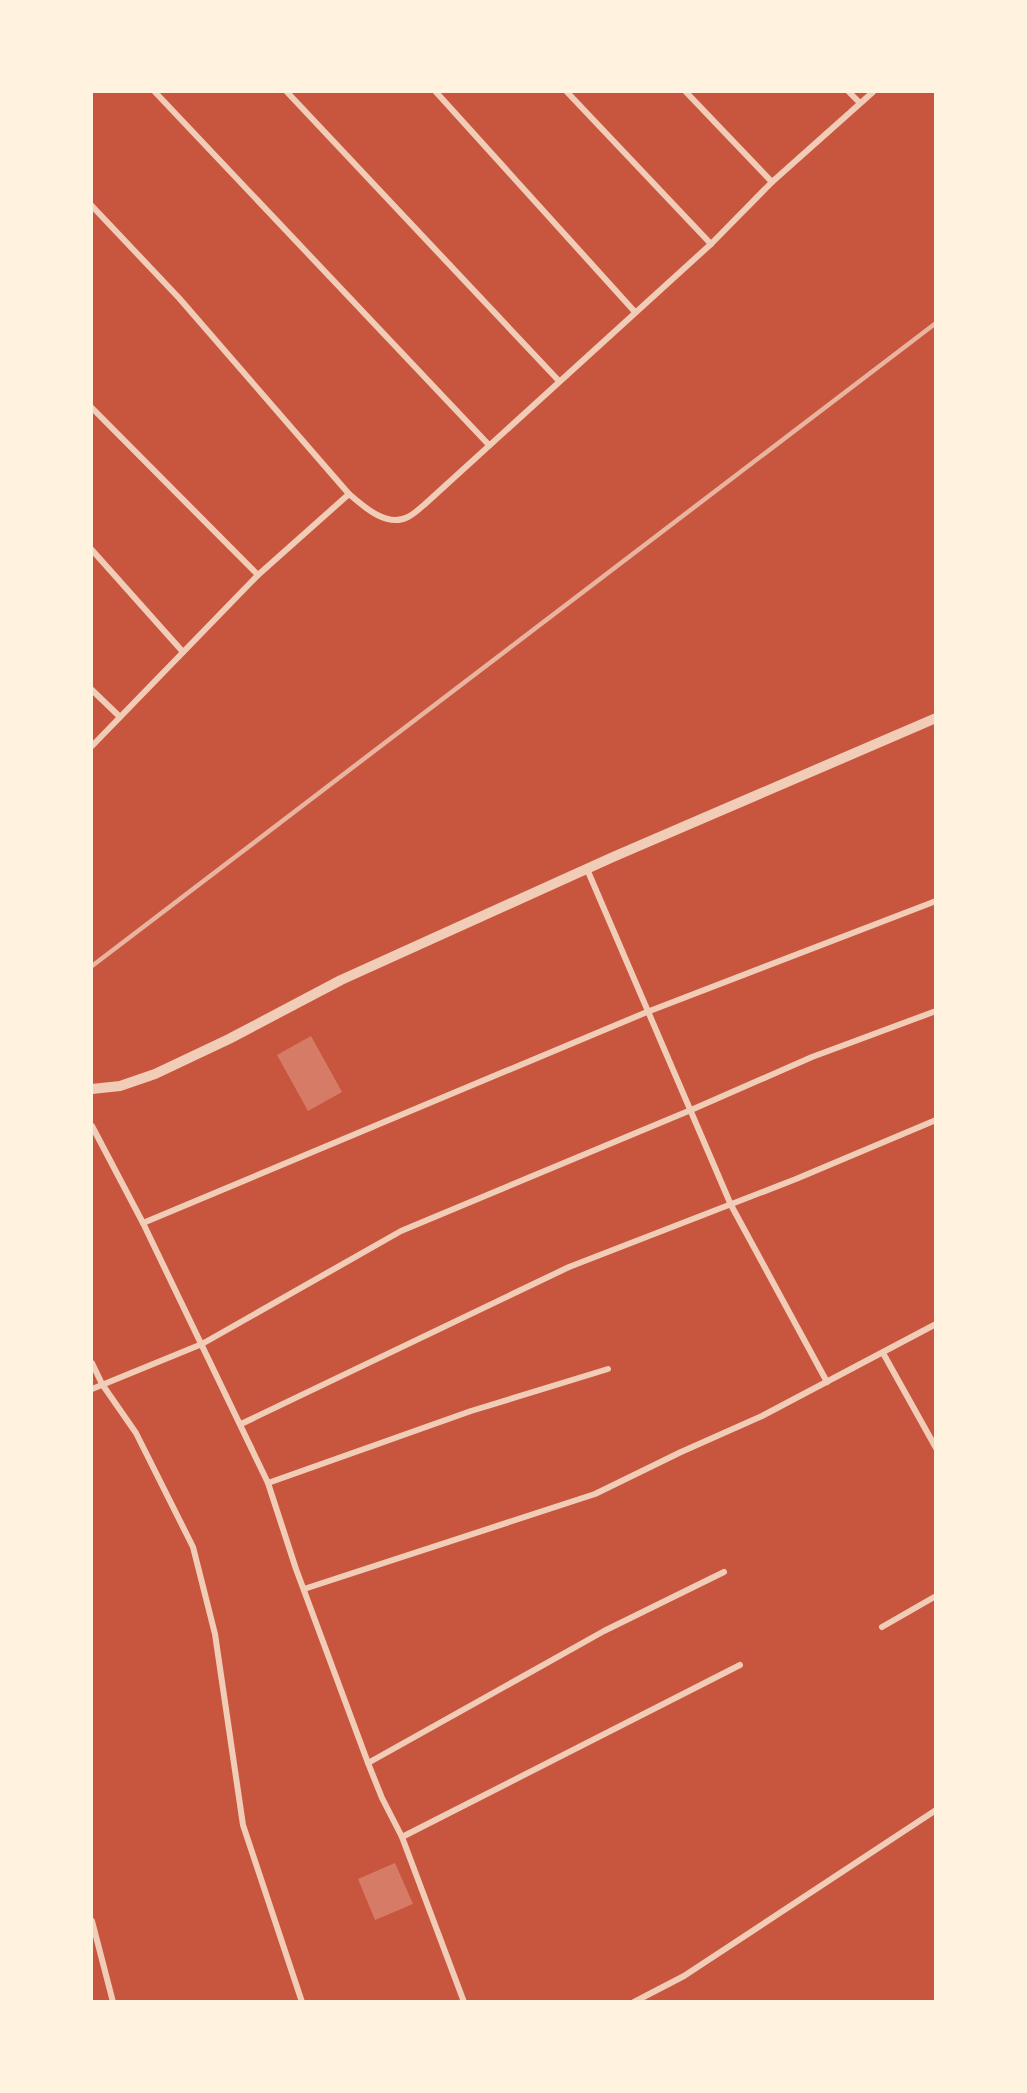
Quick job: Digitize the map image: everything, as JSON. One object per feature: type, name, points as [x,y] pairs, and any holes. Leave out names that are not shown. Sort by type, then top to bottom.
[{"type":"street","points":[[154,92],[489,445]]},
{"type":"street","points":[[287,92],[559,381]]},
{"type":"street","points":[[436,92],[635,312]]},
{"type":"street","points":[[567,92],[711,244]]},
{"type":"street","points":[[686,92],[772,182]]},
{"type":"street","points":[[849,92],[860,103]]},
{"type":"street","points":[[92,206],[179,298],[349,494],[374,514],[393,520],[406,518],[424,506],[711,244],[772,182],[873,92]]},
{"type":"street","points":[[92,408],[258,575]]},
{"type":"street","points":[[92,746],[258,575],[349,494]]},
{"type":"street","points":[[92,550],[183,652]]},
{"type":"street","points":[[92,690],[120,717]]},
{"type":"street","points":[[92,1089],[120,1086],[155,1074],[229,1039],[341,980],[587,869],[936,718]]},
{"type":"street","points":[[587,869],[730,1205],[827,1382]]},
{"type":"street","points":[[143,1222],[647,1012],[936,901]]},
{"type":"street","points":[[92,1389],[202,1344],[401,1231],[812,1057],[936,1011]]},
{"type":"street","points":[[241,1424],[569,1267],[730,1205],[936,1120]]},
{"type":"street","points":[[92,1126],[143,1222],[268,1483],[368,1763],[382,1798],[402,1837],[464,2001]]},
{"type":"street","points":[[304,1589],[595,1494],[762,1416],[936,1324]]},
{"type":"street","points":[[883,1353],[936,1448]]},
{"type":"street","points":[[92,1363],[102,1384],[136,1433],[193,1547],[215,1634],[243,1825],[302,2001]]},
{"type":"street","points":[[268,1483],[471,1411],[608,1370]]},
{"type":"street","points":[[368,1763],[603,1631],[724,1572]]},
{"type":"street","points":[[882,1627],[936,1596]]},
{"type":"street","points":[[402,1837],[740,1665]]},
{"type":"street","points":[[634,2001],[684,1976],[936,1810]]},
{"type":"street","points":[[92,1924],[113,2001]]},
{"type":"building","points":[[311,1036],[342,1092],[308,1111],[277,1055]]},
{"type":"building","points":[[395,1863],[413,1904],[375,1920],[358,1879]]},
{"type":"railway","points":[[92,966],[936,323]]}]
